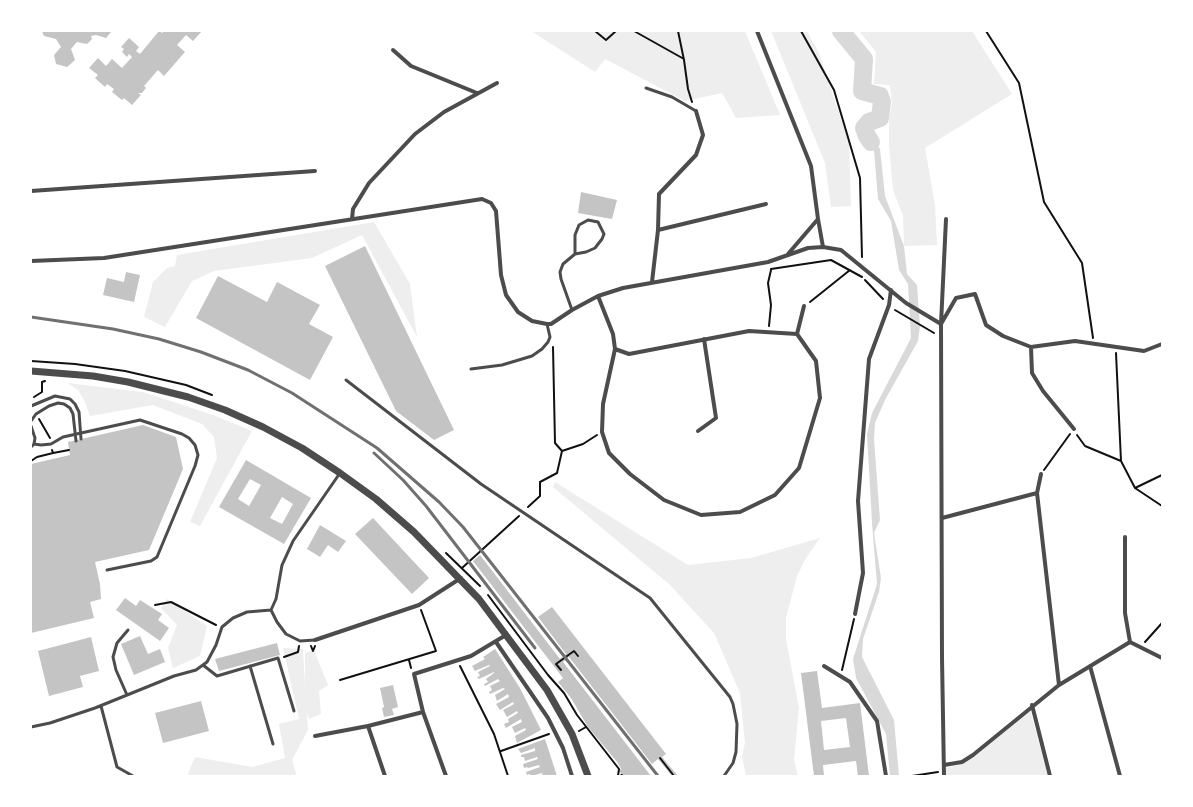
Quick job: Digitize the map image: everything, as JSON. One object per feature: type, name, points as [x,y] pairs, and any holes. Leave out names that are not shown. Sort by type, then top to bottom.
[{"type":"street","points":[[757,31],[811,166],[823,247]]},
{"type":"street","points":[[393,50],[411,66],[477,93]]},
{"type":"street","points":[[352,219],[353,209],[370,183],[415,134],[444,112],[497,82]]},
{"type":"street","points":[[652,282],[658,230],[659,194],[696,155],[703,135],[696,111]]},
{"type":"street","points":[[31,191],[315,171]]},
{"type":"street","points":[[31,261],[104,258],[482,199],[491,203],[496,211],[501,275],[506,295],[518,312],[532,321],[551,324],[572,310],[598,296],[623,288],[768,262],[808,248],[823,247],[842,250],[906,303],[941,324]]},
{"type":"street","points":[[658,230],[766,204]]},
{"type":"street","points":[[788,254],[818,219]]},
{"type":"street","points":[[944,774],[942,658],[941,324],[946,219]]},
{"type":"street","points":[[855,614],[863,573],[858,501],[869,360],[889,305],[890,290]]},
{"type":"street","points":[[941,324],[956,298],[975,294],[986,325],[1003,336],[1031,347],[1075,341],[1144,351],[1162,344]]},
{"type":"street","points":[[598,296],[613,334],[615,349],[603,404],[602,432],[609,453],[630,474],[664,500],[701,516],[740,512],[775,495],[799,468],[820,398],[816,361],[797,334],[749,331],[629,354],[615,349]]},
{"type":"street","points":[[797,334],[804,306]]},
{"type":"street","points":[[698,431],[716,418],[704,339]]},
{"type":"street","points":[[1031,347],[1032,373],[1043,391],[1074,429]]},
{"type":"street","points":[[31,370],[100,377],[158,388],[225,410],[302,448],[340,472],[376,499],[414,532],[461,578],[507,635],[547,690],[569,727],[588,776]]},
{"type":"street","points":[[1041,474],[1037,493],[1059,685]]},
{"type":"street","points":[[942,518],[1037,493]]},
{"type":"street","points":[[1125,537],[1125,613],[1130,642]]},
{"type":"street","points":[[315,640],[419,605],[461,578]]},
{"type":"street","points":[[446,776],[423,712],[414,674],[458,661],[507,635]]},
{"type":"street","points":[[496,642],[541,706],[556,732],[572,776]]},
{"type":"street","points":[[944,765],[962,762],[973,755],[1032,705],[1059,685],[1130,642]]},
{"type":"street","points":[[1130,642],[1162,658]]},
{"type":"street","points":[[824,666],[850,682],[877,721],[886,776]]},
{"type":"street","points":[[1090,666],[1120,776]]},
{"type":"street","points":[[1032,705],[1050,776]]},
{"type":"street","points":[[315,736],[368,726],[423,712]]},
{"type":"street","points":[[368,726],[385,776]]},
{"type":"lane","points":[[646,88],[672,97],[696,111]]},
{"type":"lane","points":[[572,310],[560,279],[560,272],[563,264],[575,254],[586,252],[595,248],[602,239],[604,234],[598,222],[588,220],[579,225],[575,235],[575,254]]},
{"type":"lane","points":[[471,369],[502,365],[532,356],[542,349],[548,342],[550,337],[547,324]]},
{"type":"lane","points":[[346,380],[481,484],[650,598],[730,697],[733,704],[737,724],[736,752],[733,763],[724,776]]},
{"type":"lane","points":[[31,406],[55,396],[64,397],[73,402],[79,412],[81,439]]},
{"type":"lane","points":[[31,421],[36,414],[41,411],[55,403],[62,403],[68,406],[74,416],[76,441]]},
{"type":"lane","points":[[34,444],[51,444],[63,437],[140,420],[182,434],[190,438],[196,448],[198,455],[195,466],[157,557],[151,561],[107,570]]},
{"type":"lane","points":[[31,426],[35,433],[34,444],[31,447]]},
{"type":"lane","points":[[271,610],[276,599],[282,565],[293,541],[340,472]]},
{"type":"lane","points":[[31,727],[50,723],[102,706],[174,676],[196,670],[207,662],[216,645],[222,627],[233,618],[247,612],[271,610]]},
{"type":"lane","points":[[271,610],[277,622],[286,634],[300,641],[315,640]]},
{"type":"lane","points":[[127,695],[116,670],[113,657],[117,643],[128,630]]},
{"type":"lane","points":[[203,665],[217,676],[278,658],[294,711]]},
{"type":"lane","points":[[250,666],[273,744]]},
{"type":"lane","points":[[102,706],[117,767],[133,776]]},
{"type":"path","points":[[595,31],[606,40],[616,31]]},
{"type":"path","points":[[634,31],[684,60]]},
{"type":"path","points":[[678,31],[688,89],[696,111]]},
{"type":"path","points":[[800,31],[834,90],[860,178],[862,267]]},
{"type":"path","points":[[986,31],[1019,84],[1044,202],[1082,263],[1094,344]]},
{"type":"path","points":[[771,270],[831,260],[864,278],[889,305],[906,318],[928,329]]},
{"type":"path","points":[[768,262],[771,270],[768,283],[771,305],[768,331]]},
{"type":"path","points":[[804,306],[851,270]]},
{"type":"path","points":[[552,342],[555,443],[562,451]]},
{"type":"path","points":[[1116,347],[1121,461],[1134,488],[1162,506]]},
{"type":"path","points":[[31,399],[42,392],[42,382],[57,372]]},
{"type":"path","points":[[36,414],[50,437],[53,453]]},
{"type":"path","points":[[1041,474],[1074,429],[1085,446],[1121,461]]},
{"type":"path","points":[[562,451],[583,444],[602,432]]},
{"type":"path","points":[[31,461],[37,457],[69,450]]},
{"type":"path","points":[[463,568],[540,496],[540,482],[557,473],[562,451]]},
{"type":"path","points":[[1134,488],[1162,475]]},
{"type":"path","points":[[155,605],[171,602],[222,627]]},
{"type":"path","points":[[340,680],[436,651],[419,605]]},
{"type":"path","points":[[841,676],[855,614]]},
{"type":"path","points":[[1140,647],[1162,623]]},
{"type":"path","points":[[278,658],[298,652],[300,641]]},
{"type":"path","points":[[561,670],[556,664],[574,650],[578,656]]},
{"type":"path","points":[[458,661],[494,734],[508,776]]},
{"type":"path","points":[[500,750],[556,732]]},
{"type":"path","points":[[660,758],[674,776]]},
{"type":"path","points":[[912,776],[944,774]]},
{"type":"shaded area","points":[[531,31],[745,31],[780,115],[736,118],[722,93],[685,101],[605,59],[595,72]]},
{"type":"shaded area","points":[[771,31],[807,31],[819,53],[849,143],[851,206],[831,207],[825,163]]},
{"type":"shaded area","points":[[859,31],[972,31],[1012,94],[925,148],[935,205],[937,245],[904,246],[903,216],[893,190],[889,145],[889,119],[892,103],[890,85],[874,84],[876,52]]},
{"type":"shaded area","points":[[869,122],[869,131],[880,149],[885,196],[904,246],[907,274],[917,285],[920,326],[918,341],[885,400],[875,423],[874,439],[880,520],[874,533],[881,578],[879,592],[863,639],[862,657],[894,720],[899,776],[890,776],[886,734],[856,678],[853,659],[877,584],[867,434],[872,413],[911,338],[908,284],[899,270],[891,221],[878,199],[874,150],[864,137],[864,126]]},
{"type":"shaded area","points":[[374,222],[410,284],[417,337],[362,235],[312,258],[214,271],[192,281],[165,327],[144,317],[153,282],[167,268],[175,266],[177,255]]},
{"type":"shaded area","points":[[67,383],[143,392],[213,415],[252,431],[200,526],[190,522],[217,458],[214,437],[202,424],[153,405],[90,416],[85,402],[78,390]]},
{"type":"shaded area","points":[[555,482],[688,565],[751,558],[820,538],[806,558],[797,576],[786,618],[786,639],[799,708],[794,760],[798,776],[746,776],[742,756],[745,743],[740,693],[714,633],[670,585],[553,487]]},
{"type":"shaded area","points":[[167,599],[207,626],[200,656],[173,668],[168,648],[177,625],[161,608]]},
{"type":"shaded area","points":[[283,648],[303,649],[305,686],[305,653],[314,650],[328,685],[319,691],[321,714],[309,719],[307,712],[308,730],[292,760],[297,776],[187,776],[195,757],[252,767],[285,758],[279,724],[299,719]]},
{"type":"shaded area","points":[[1030,710],[1048,776],[946,776],[946,768],[963,764],[977,755]]},
{"type":"building","points":[[42,31],[111,32],[106,38],[96,35],[91,36],[92,39],[87,44],[77,42],[71,49],[75,60],[67,67],[56,64],[54,55],[61,47],[56,39],[44,36]]},
{"type":"building","points":[[159,31],[162,33],[164,31],[202,31],[193,41],[186,35],[177,45],[185,52],[164,76],[158,70],[144,86],[146,88],[142,93],[138,93],[141,95],[132,105],[124,98],[122,100],[112,92],[114,89],[107,84],[105,87],[95,78],[98,75],[89,68],[98,58],[106,66],[112,59],[122,68],[132,57],[129,54],[127,57],[122,52],[124,49],[121,47],[129,38],[139,47],[136,51],[140,54]]},
{"type":"building","points":[[581,192],[617,200],[612,219],[578,213]]},
{"type":"building","points":[[365,246],[454,430],[434,440],[396,411],[325,266]]},
{"type":"building","points":[[126,272],[140,275],[134,302],[103,295],[107,278],[124,282]]},
{"type":"building","points":[[218,276],[267,302],[277,282],[320,305],[309,324],[333,337],[310,380],[196,318]]},
{"type":"building","points":[[143,425],[176,437],[183,469],[149,550],[95,562],[100,584],[101,599],[90,602],[94,618],[31,633],[31,464],[70,455],[68,442]]},
{"type":"building","points":[[246,460],[311,498],[284,544],[219,507]],"holes":[[[250,479],[261,485],[249,506],[238,499]],[[282,497],[293,504],[282,524],[270,518]]]},
{"type":"building","points":[[373,518],[429,578],[412,594],[355,534]]},
{"type":"building","points":[[320,525],[346,541],[338,552],[328,545],[320,557],[307,549]]},
{"type":"building","points":[[480,555],[560,659],[566,654],[538,617],[552,607],[666,754],[662,757],[678,776],[672,776],[658,759],[652,764],[569,657],[563,662],[651,776],[623,776],[619,771],[621,769],[618,763],[588,727],[571,698],[558,682],[563,678],[473,561]]},
{"type":"building","points":[[125,598],[136,606],[140,600],[162,614],[158,620],[169,628],[160,641],[116,610]]},
{"type":"building","points":[[140,636],[148,654],[160,649],[165,662],[134,675],[121,644]]},
{"type":"building","points":[[91,637],[99,671],[80,676],[83,687],[49,696],[38,651]]},
{"type":"building","points":[[277,643],[280,655],[219,671],[215,659]]},
{"type":"building","points":[[495,649],[520,688],[541,730],[517,743],[515,736],[526,730],[525,728],[515,733],[512,727],[522,722],[521,719],[506,728],[504,724],[509,722],[508,719],[518,713],[517,711],[507,717],[503,710],[514,704],[513,702],[500,710],[496,704],[509,697],[508,694],[497,701],[495,695],[505,689],[503,688],[490,694],[489,692],[492,690],[490,686],[500,681],[498,679],[485,686],[484,684],[488,682],[486,679],[494,672],[479,679],[477,677],[480,676],[478,672],[490,666],[489,665],[475,671],[472,666],[485,659],[483,657]]},
{"type":"building","points":[[817,671],[822,708],[860,703],[869,776],[858,776],[856,761],[823,765],[824,776],[814,776],[801,673]],"holes":[[[846,718],[850,747],[824,750],[821,721]]]},
{"type":"building","points":[[393,685],[398,707],[392,709],[394,715],[384,717],[382,708],[384,707],[380,688]]},
{"type":"building","points":[[201,701],[209,731],[163,743],[155,713]]},
{"type":"building","points":[[545,739],[557,776],[539,776],[543,774],[542,773],[532,776],[529,774],[527,775],[526,772],[540,767],[539,765],[524,768],[523,764],[538,759],[537,757],[525,761],[524,757],[521,757],[521,755],[535,751],[535,748],[521,753],[518,749]]},
{"type":"waterway","points":[[841,31],[864,59],[862,91],[880,96],[882,102],[880,118],[869,122],[864,128],[871,142]]},
{"type":"railway","points":[[31,317],[113,329],[159,339],[201,352],[248,370],[292,393],[377,448],[439,502],[463,527],[658,776]]},
{"type":"railway","points":[[374,453],[403,480],[426,506],[535,648]]}]
